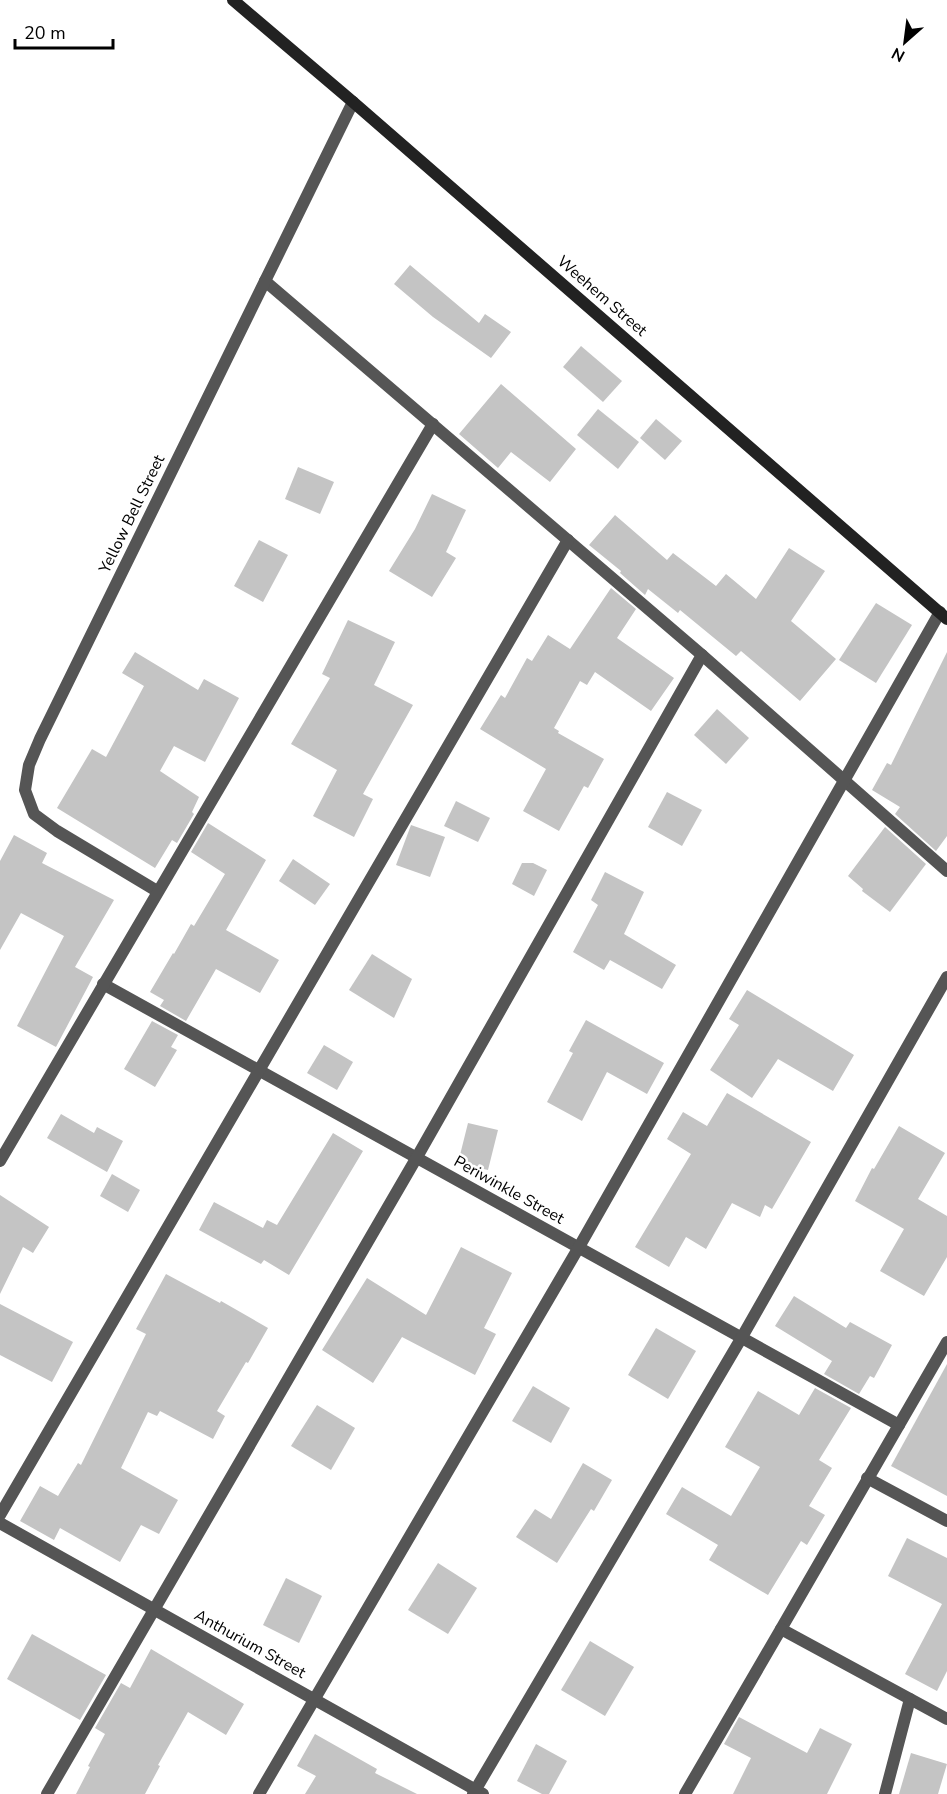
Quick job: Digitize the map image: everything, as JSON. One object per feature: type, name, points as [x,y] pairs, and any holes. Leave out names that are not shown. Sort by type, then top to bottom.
[{"type":"street","name":"Weehem Street","points":[[233,0],[943,616]]},
{"type":"street","name":"Yellow Bell Street","points":[[157,891],[57,831],[34,814],[25,790],[29,765],[353,102]]},
{"type":"street","points":[[265,281],[702,655],[947,871]]},
{"type":"street","points":[[0,1161],[433,424]]},
{"type":"street","points":[[0,1515],[567,540]]},
{"type":"street","points":[[259,1794],[579,1247],[844,781],[943,616]]},
{"type":"street","points":[[48,1794],[417,1157],[702,655]]},
{"type":"street","points":[[477,1792],[742,1337],[947,977]]},
{"type":"street","name":"Periwinkle Street","points":[[103,984],[899,1425]]},
{"type":"street","points":[[685,1794],[947,1342]]},
{"type":"street","points":[[867,1478],[947,1521]]},
{"type":"street","name":"Anthurium Street","points":[[0,1523],[477,1792]]},
{"type":"street","points":[[781,1629],[947,1719]]},
{"type":"street","points":[[885,1794],[910,1700]]},
{"type":"building","points":[[410,265],[479,323],[485,314],[511,332],[491,358],[433,317],[394,284]]},
{"type":"building","points":[[581,346],[622,381],[603,402],[563,367]]},
{"type":"building","points":[[501,384],[576,449],[550,482],[511,452],[498,468],[459,434]]},
{"type":"building","points":[[598,409],[639,442],[618,469],[577,435]]},
{"type":"building","points":[[656,419],[682,441],[665,460],[640,438]]},
{"type":"building","points":[[298,467],[334,482],[320,514],[285,499]]},
{"type":"building","points":[[432,494],[466,510],[446,552],[456,558],[432,597],[389,571],[415,529]]},
{"type":"building","points":[[615,515],[667,560],[673,553],[716,586],[726,574],[756,599],[789,548],[825,571],[791,621],[836,659],[800,701],[741,651],[736,656],[680,610],[678,613],[648,589],[645,595],[620,573],[621,571],[589,545]]},
{"type":"building","points":[[259,540],[288,555],[263,602],[234,586]]},
{"type":"building","points":[[611,588],[636,609],[617,638],[674,678],[651,711],[595,672],[587,685],[580,681],[554,728],[559,731],[558,733],[604,759],[588,788],[584,786],[559,831],[523,811],[546,769],[480,729],[501,695],[505,698],[527,658],[532,661],[548,635],[570,649]]},
{"type":"building","points":[[876,603],[912,625],[876,683],[839,660]]},
{"type":"building","points":[[348,620],[395,642],[374,685],[413,705],[363,794],[373,799],[354,837],[313,816],[337,770],[291,744],[330,678],[322,674]]},
{"type":"building","points":[[135,652],[198,690],[204,679],[239,698],[205,762],[174,746],[160,771],[199,797],[192,812],[194,814],[177,843],[172,840],[155,868],[57,808],[92,749],[106,757],[144,686],[122,673]]},
{"type":"building","points":[[947,652],[947,836],[936,851],[895,814],[900,807],[872,790],[887,763],[891,765]]},
{"type":"building","points":[[717,709],[749,738],[726,764],[694,735]]},
{"type":"building","points":[[667,792],[702,810],[682,846],[648,827]]},
{"type":"building","points":[[456,801],[490,818],[478,842],[444,826]]},
{"type":"building","points":[[208,823],[266,860],[226,930],[279,960],[260,993],[216,969],[186,1021],[160,1006],[164,1000],[150,992],[191,924],[194,926],[225,874],[191,852]]},
{"type":"building","points":[[411,825],[445,837],[430,877],[396,865]]},
{"type":"building","points":[[885,827],[926,864],[890,912],[862,891],[863,889],[848,876]]},
{"type":"building","points":[[14,835],[47,853],[42,863],[114,900],[75,967],[93,977],[56,1047],[17,1026],[64,936],[21,913],[0,950],[0,861]]},
{"type":"building","points":[[293,859],[330,884],[315,905],[279,881]]},
{"type":"building","points":[[522,863],[533,863],[547,870],[534,896],[512,884]]},
{"type":"building","points":[[605,872],[644,892],[624,934],[676,965],[662,989],[610,960],[604,970],[573,952],[598,905],[591,900]]},
{"type":"building","points":[[372,954],[412,979],[394,1018],[349,990]]},
{"type":"building","points":[[747,990],[854,1055],[833,1091],[778,1059],[752,1098],[710,1070],[739,1025],[729,1019]]},
{"type":"building","points":[[586,1020],[664,1063],[647,1094],[607,1072],[582,1121],[547,1102],[573,1053],[569,1051]]},
{"type":"building","points":[[152,1021],[178,1035],[171,1047],[177,1050],[155,1087],[124,1069]]},
{"type":"building","points":[[324,1045],[353,1062],[337,1090],[307,1073]]},
{"type":"building","points":[[727,1093],[811,1142],[772,1209],[765,1205],[760,1217],[732,1203],[706,1249],[686,1237],[669,1267],[635,1247],[691,1154],[667,1139],[683,1112],[707,1126]]},
{"type":"building","points":[[61,1114],[94,1133],[97,1127],[123,1141],[107,1172],[47,1138]]},
{"type":"building","points":[[468,1123],[498,1130],[488,1170],[458,1163]]},
{"type":"building","points":[[899,1126],[945,1153],[918,1199],[947,1216],[947,1257],[924,1296],[880,1271],[904,1229],[855,1201],[872,1168],[874,1169]]},
{"type":"building","points":[[333,1133],[363,1151],[289,1275],[264,1260],[261,1264],[199,1230],[214,1202],[263,1228],[267,1220],[277,1225]]},
{"type":"building","points":[[112,1174],[140,1190],[128,1212],[100,1196]]},
{"type":"building","points":[[0,1195],[49,1227],[33,1253],[23,1247],[0,1294]]},
{"type":"building","points":[[461,1247],[512,1273],[484,1328],[496,1334],[475,1375],[402,1337],[373,1383],[322,1350],[367,1278],[426,1315]]},
{"type":"building","points":[[166,1274],[220,1303],[221,1301],[268,1328],[217,1411],[225,1416],[213,1439],[160,1411],[157,1416],[148,1412],[121,1468],[178,1500],[159,1534],[141,1525],[120,1562],[60,1528],[54,1540],[20,1521],[40,1486],[58,1496],[78,1463],[81,1465],[146,1334],[136,1329]]},
{"type":"building","points":[[794,1296],[846,1328],[850,1322],[892,1345],[874,1378],[870,1376],[859,1394],[824,1374],[832,1361],[775,1326]]},
{"type":"building","points":[[0,1304],[73,1342],[52,1382],[0,1355]]},
{"type":"building","points":[[656,1328],[696,1351],[668,1399],[628,1375]]},
{"type":"building","points":[[947,1364],[947,1496],[891,1466]]},
{"type":"building","points":[[533,1386],[570,1408],[551,1443],[512,1421]]},
{"type":"building","points":[[815,1388],[851,1408],[819,1460],[832,1468],[809,1506],[825,1515],[807,1545],[801,1541],[768,1595],[709,1560],[718,1545],[666,1514],[682,1487],[731,1516],[760,1467],[725,1447],[758,1391],[799,1415]]},
{"type":"building","points":[[317,1405],[355,1428],[331,1470],[291,1446]]},
{"type":"building","points":[[583,1463],[612,1480],[594,1511],[591,1509],[557,1563],[516,1537],[535,1509],[551,1519]]},
{"type":"building","points":[[907,1538],[947,1558],[947,1671],[937,1691],[905,1674],[942,1604],[888,1576]]},
{"type":"building","points":[[438,1563],[477,1588],[448,1634],[408,1610]]},
{"type":"building","points":[[286,1578],[322,1596],[299,1643],[263,1625]]},
{"type":"building","points":[[32,1634],[106,1675],[80,1720],[7,1679]]},
{"type":"building","points":[[590,1641],[634,1667],[605,1716],[561,1690]]},
{"type":"building","points":[[151,1649],[244,1704],[226,1735],[188,1712],[158,1765],[160,1766],[145,1794],[76,1794],[105,1734],[95,1728],[121,1683],[130,1688]]},
{"type":"building","points":[[739,1717],[807,1753],[820,1728],[852,1744],[827,1794],[733,1794],[751,1758],[724,1744]]},
{"type":"building","points":[[315,1734],[377,1769],[375,1773],[417,1794],[305,1794],[316,1776],[297,1766]]},
{"type":"building","points":[[536,1744],[567,1761],[549,1794],[542,1794],[517,1781]]},
{"type":"building","points":[[911,1753],[947,1764],[938,1794],[899,1794]]}]
